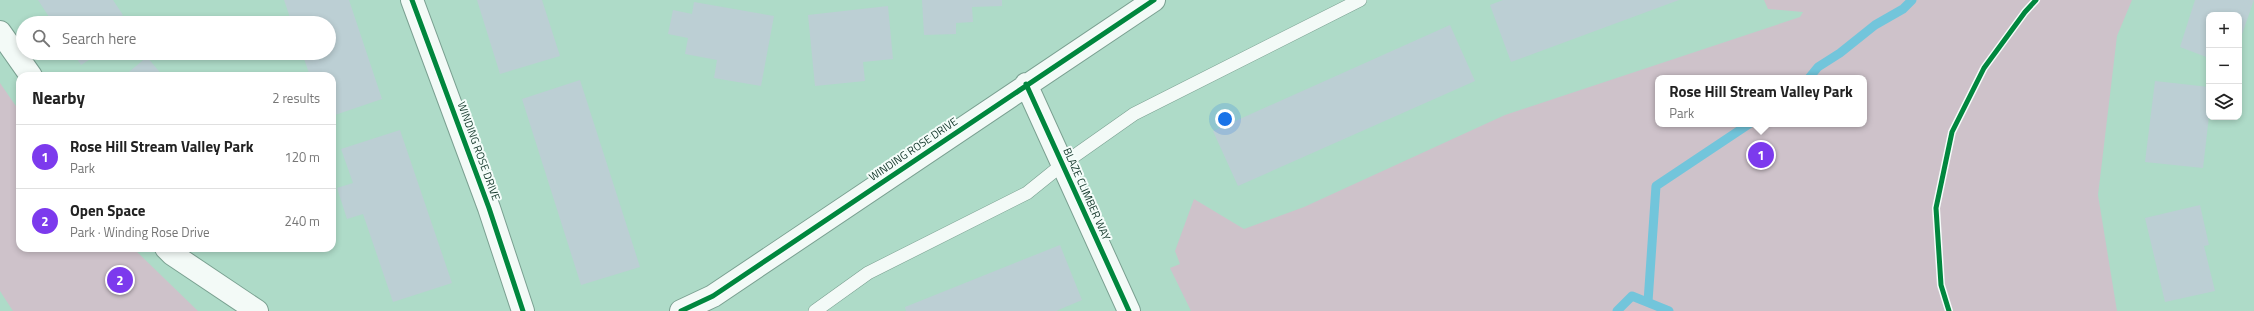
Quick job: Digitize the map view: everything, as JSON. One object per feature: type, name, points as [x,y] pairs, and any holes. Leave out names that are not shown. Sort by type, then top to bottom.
[{"type":"street","name":"WINDING ROSE DRIVE","points":[[412,0],[489,208],[523,311]]},
{"type":"street","name":"WINDING ROSE DRIVE","points":[[681,311],[713,296],[1026,84],[1140,4]]},
{"type":"street","points":[[0,32],[16,55]]},
{"type":"street","points":[[20,60],[28,72]]},
{"type":"street","name":"BLAZE CLIMBER WAY","points":[[1026,84],[1129,311]]},
{"type":"street","points":[[171,252],[191,268],[257,311]]},
{"type":"lane","points":[[815,311],[868,273],[1027,193],[1063,164],[1134,114],[1360,0]]},
{"type":"shaded area","points":[[1764,0],[2132,0],[2117,36],[2098,195],[2117,311],[1191,311],[1170,268],[1180,264],[1175,251],[1194,199],[1244,229],[1304,207],[1505,115],[1800,17],[1803,12],[1768,9]]},
{"type":"shaded area","points":[[0,83],[16,106],[16,252],[137,252],[198,311],[13,311],[0,291]]},
{"type":"building","points":[[38,0],[113,0],[123,15],[122,16],[48,16]]},
{"type":"building","points":[[284,0],[349,0],[382,99],[336,115],[336,72],[309,72],[304,60],[336,60],[336,16],[290,16]]},
{"type":"building","points":[[477,0],[542,0],[560,56],[500,74]]},
{"type":"building","points":[[922,0],[1002,0],[1002,6],[972,7],[973,22],[956,23],[956,34],[924,35]]},
{"type":"building","points":[[1503,0],[1679,0],[1511,62],[1490,5]]},
{"type":"building","points":[[2195,0],[2254,0],[2242,34],[2242,12],[2206,12],[2206,57],[2180,47]]},
{"type":"building","points":[[694,2],[774,16],[761,86],[714,78],[717,60],[685,54],[688,38],[668,34],[673,10],[692,14]]},
{"type":"building","points":[[888,6],[893,59],[863,62],[865,81],[815,86],[808,15]]},
{"type":"building","points":[[1450,25],[1475,81],[1238,186],[1213,131]]},
{"type":"building","points":[[78,60],[89,60],[81,65]]},
{"type":"building","points":[[143,60],[150,60],[160,72],[129,72]]},
{"type":"building","points":[[580,80],[640,267],[581,285],[522,99]]},
{"type":"building","points":[[2155,81],[2206,87],[2206,120],[2209,120],[2203,168],[2145,162]]},
{"type":"building","points":[[400,130],[452,283],[393,302],[363,214],[347,219],[337,188],[353,183],[341,149]]},
{"type":"building","points":[[2200,205],[2209,245],[2204,246],[2215,291],[2165,302],[2145,218]]},
{"type":"building","points":[[1060,245],[1082,300],[1056,311],[906,311],[905,307]]},
{"type":"waterway","points":[[1811,75],[1818,67],[1840,53],[1875,25],[1903,9],[1912,0]]},
{"type":"waterway","points":[[1648,302],[1656,186],[1744,127]]},
{"type":"waterway","points":[[1617,311],[1632,296],[1669,311]]},
{"type":"cycle path","points":[[412,0],[489,208],[523,311]]},
{"type":"cycle path","points":[[681,311],[713,296],[1154,0]]},
{"type":"cycle path","points":[[1949,311],[1941,285],[1936,208],[1952,132],[1984,68],[2025,12],[2036,0]]},
{"type":"cycle path","points":[[1026,84],[1129,311]]},
{"type":"place","name":"Rose Hill Stream Valley Park","points":[[1761,155]]},
{"type":"place","name":"Open Space","points":[[120,280]]}]
